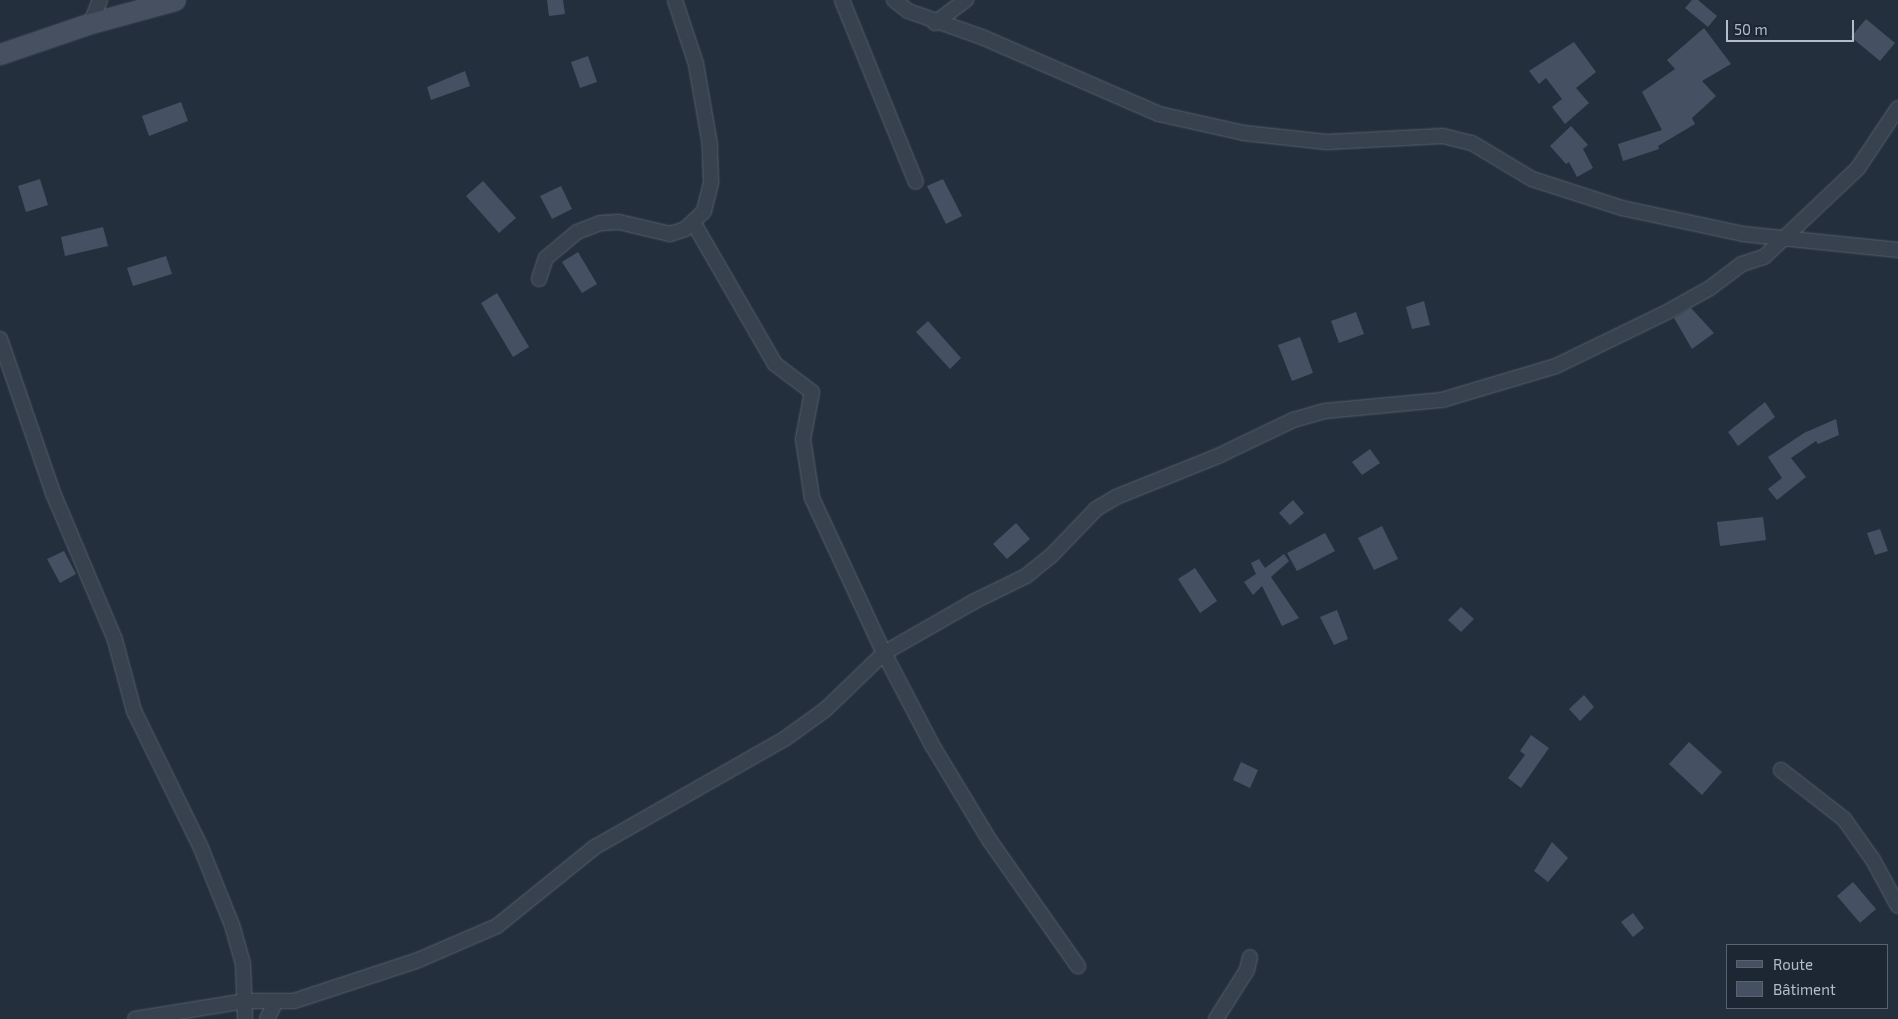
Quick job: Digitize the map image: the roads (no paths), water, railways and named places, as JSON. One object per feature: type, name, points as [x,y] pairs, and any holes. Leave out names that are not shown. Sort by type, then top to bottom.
[{"type":"main road","points":[[0,54],[91,23],[175,0]]},
{"type":"street","points":[[91,23],[100,0]]},
{"type":"street","points":[[539,278],[546,258],[556,246],[577,232],[600,223],[619,222],[670,234],[685,229],[704,211],[711,182],[710,145],[696,64],[675,0]]},
{"type":"street","points":[[842,0],[916,182]]},
{"type":"street","points":[[894,0],[908,11],[935,23],[982,37],[1159,114],[1244,134],[1327,142],[1443,136],[1472,143],[1532,179],[1622,208],[1743,234],[1784,236],[1898,250]]},
{"type":"street","points":[[935,23],[966,0]]},
{"type":"street","points":[[134,1019],[245,1001],[294,1001],[337,989],[456,946],[498,926],[595,847],[786,738],[826,709],[884,653],[922,630],[1026,576],[1051,556],[1096,508],[1116,497],[1218,456],[1293,420],[1325,411],[1442,400],[1556,366],[1676,307],[1710,288],[1742,264],[1764,257],[1858,168],[1898,108]]},
{"type":"street","points":[[693,222],[775,364],[812,392],[803,439],[812,498],[884,653],[932,745],[990,841],[1078,966]]},
{"type":"street","points":[[1743,234],[1755,242],[1764,257]]},
{"type":"street","points":[[0,339],[53,494],[115,640],[134,711],[197,840],[232,925],[243,964],[245,1019]]},
{"type":"street","points":[[1781,770],[1844,819],[1874,860],[1898,906]]},
{"type":"street","points":[[1216,1019],[1246,970],[1250,957]]},
{"type":"street","points":[[267,1019],[276,1001]]}]
